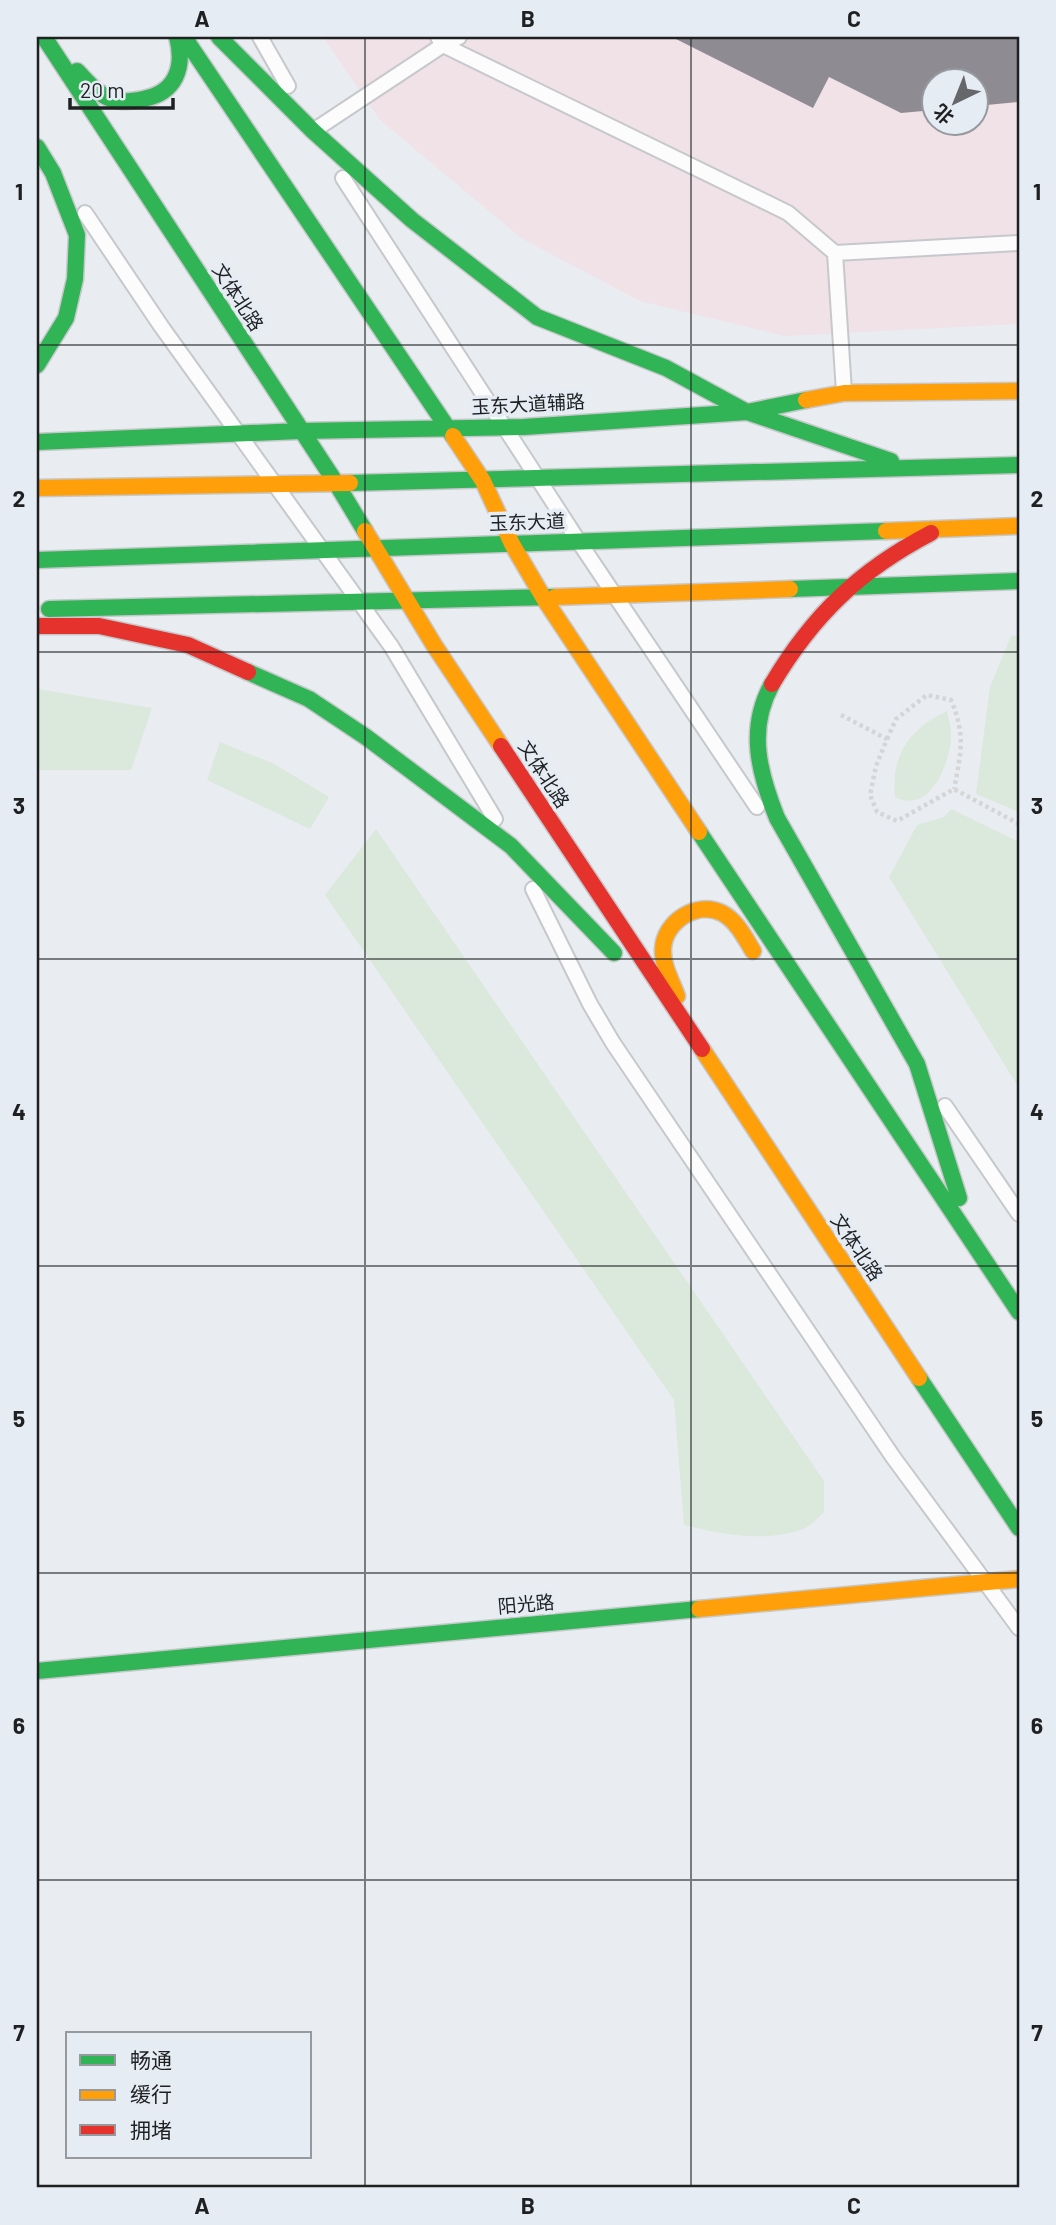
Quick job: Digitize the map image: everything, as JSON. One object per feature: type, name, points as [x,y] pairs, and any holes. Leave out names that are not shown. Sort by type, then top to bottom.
[{"type":"main road","points":[[47,37],[93,88],[112,100],[128,101],[151,99],[168,90],[178,76],[182,56],[177,37]]},
{"type":"main road","name":"文体北路","points":[[47,37],[336,483],[405,600],[694,1041],[1019,1528]]},
{"type":"main road","points":[[184,37],[483,481],[512,544],[543,597],[1019,1312]]},
{"type":"main road","points":[[219,37],[313,131],[412,220],[537,317],[666,368],[747,412],[913,469]]},
{"type":"main road","points":[[37,145],[53,173],[78,235],[75,279],[66,318],[37,365]]},
{"type":"main road","name":"玉东大道辅路","points":[[37,442],[300,431],[504,427],[747,412],[844,393],[1019,391]]},
{"type":"main road","points":[[37,488],[483,481],[1019,465]]},
{"type":"main road","name":"玉东大道","points":[[37,560],[1019,526]]},
{"type":"main road","points":[[939,529],[895,550],[844,588],[815,622],[773,682],[759,714],[758,751],[762,782],[777,818],[917,1064],[974,1243]]},
{"type":"main road","points":[[37,610],[1019,581]]},
{"type":"main road","points":[[37,626],[99,626],[188,645],[309,699],[366,737],[511,846],[694,1041]]},
{"type":"main road","points":[[694,1041],[664,960],[665,940],[678,919],[705,907],[723,913],[740,930],[763,967]]},
{"type":"main road","points":[[891,1148],[974,1243]]},
{"type":"main road","name":"阳光路","points":[[37,1671],[1019,1579]]},
{"type":"lane","points":[[260,37],[313,131],[579,542],[762,814],[917,1064],[1019,1214]]},
{"type":"lane","points":[[313,131],[440,41],[459,37]]},
{"type":"lane","points":[[440,41],[788,213],[835,253],[1019,243]]},
{"type":"lane","points":[[37,145],[161,326],[391,646],[511,846],[590,1004],[613,1043],[893,1457],[1019,1628]]},
{"type":"lane","points":[[835,253],[844,393]]},
{"type":"path","points":[[927,695],[951,700],[960,722],[962,747],[954,789],[897,821],[877,812],[870,795],[876,766],[896,719],[927,695]]},
{"type":"path","points":[[841,715],[887,739]]},
{"type":"path","points":[[954,789],[1019,824]]},
{"type":"shaded area","points":[[323,37],[1019,37],[1019,324],[785,336],[640,301],[521,238],[380,120]]},
{"type":"shaded area","points":[[1019,635],[1019,812],[976,794],[990,687],[1011,636]]},
{"type":"shaded area","points":[[37,689],[152,708],[131,770],[37,770]]},
{"type":"shaded area","points":[[947,711],[951,731],[950,746],[943,771],[936,783],[919,799],[907,801],[895,797],[896,768],[905,745],[922,726]]},
{"type":"shaded area","points":[[220,742],[274,764],[329,797],[310,829],[207,780]]},
{"type":"shaded area","points":[[951,809],[1019,842],[1019,1088],[889,877],[917,825],[944,817]]},
{"type":"shaded area","points":[[376,829],[824,1481],[824,1512],[806,1528],[774,1536],[743,1536],[684,1525],[674,1400],[325,895]]},
{"type":"building","points":[[672,37],[1019,37],[1019,102],[990,105],[990,66],[920,66],[920,111],[901,113],[829,77],[813,108]]},
{"type":"traffic: fast","points":[[44,37],[365,531]]},
{"type":"traffic: fast","points":[[77,71],[97,91],[111,99],[127,101],[154,96],[170,85],[175,77],[180,58],[177,37]]},
{"type":"traffic: fast","points":[[184,37],[453,436]]},
{"type":"traffic: fast","points":[[219,37],[313,131],[412,220],[537,317],[666,368],[747,412],[891,461]]},
{"type":"traffic: fast","points":[[37,147],[53,173],[77,235],[75,279],[66,318],[37,365]]},
{"type":"traffic: fast","points":[[37,442],[300,431],[524,427],[747,412],[806,400]]},
{"type":"traffic: fast","points":[[350,483],[1019,465]]},
{"type":"traffic: fast","points":[[37,560],[886,531]]},
{"type":"traffic: fast","points":[[790,589],[1019,581]]},
{"type":"traffic: fast","points":[[49,609],[555,597]]},
{"type":"traffic: fast","points":[[248,672],[309,699],[366,737],[511,846],[614,953]]},
{"type":"traffic: fast","points":[[772,684],[760,718],[758,751],[765,784],[777,818],[917,1064],[959,1198]]},
{"type":"traffic: fast","points":[[699,832],[1019,1312]]},
{"type":"traffic: fast","points":[[919,1378],[1019,1528]]},
{"type":"traffic: fast","points":[[37,1671],[699,1609]]},
{"type":"traffic: slow","points":[[806,400],[844,393],[1019,391]]},
{"type":"traffic: slow","points":[[453,436],[483,481],[512,544],[543,597],[699,832]]},
{"type":"traffic: slow","points":[[37,488],[350,483]]},
{"type":"traffic: slow","points":[[886,531],[1019,526]]},
{"type":"traffic: slow","points":[[365,531],[434,645],[501,746]]},
{"type":"traffic: slow","points":[[555,597],[790,589]]},
{"type":"traffic: slow","points":[[677,996],[666,967],[663,949],[669,930],[684,916],[702,909],[722,913],[736,925],[753,951]]},
{"type":"traffic: slow","points":[[702,1049],[919,1378]]},
{"type":"traffic: slow","points":[[699,1609],[1019,1579]]},
{"type":"traffic: jam","points":[[772,684],[804,636],[840,596],[882,562],[931,533]]},
{"type":"traffic: jam","points":[[37,626],[99,626],[188,645],[248,672]]},
{"type":"traffic: jam","points":[[501,746],[702,1049]]}]
